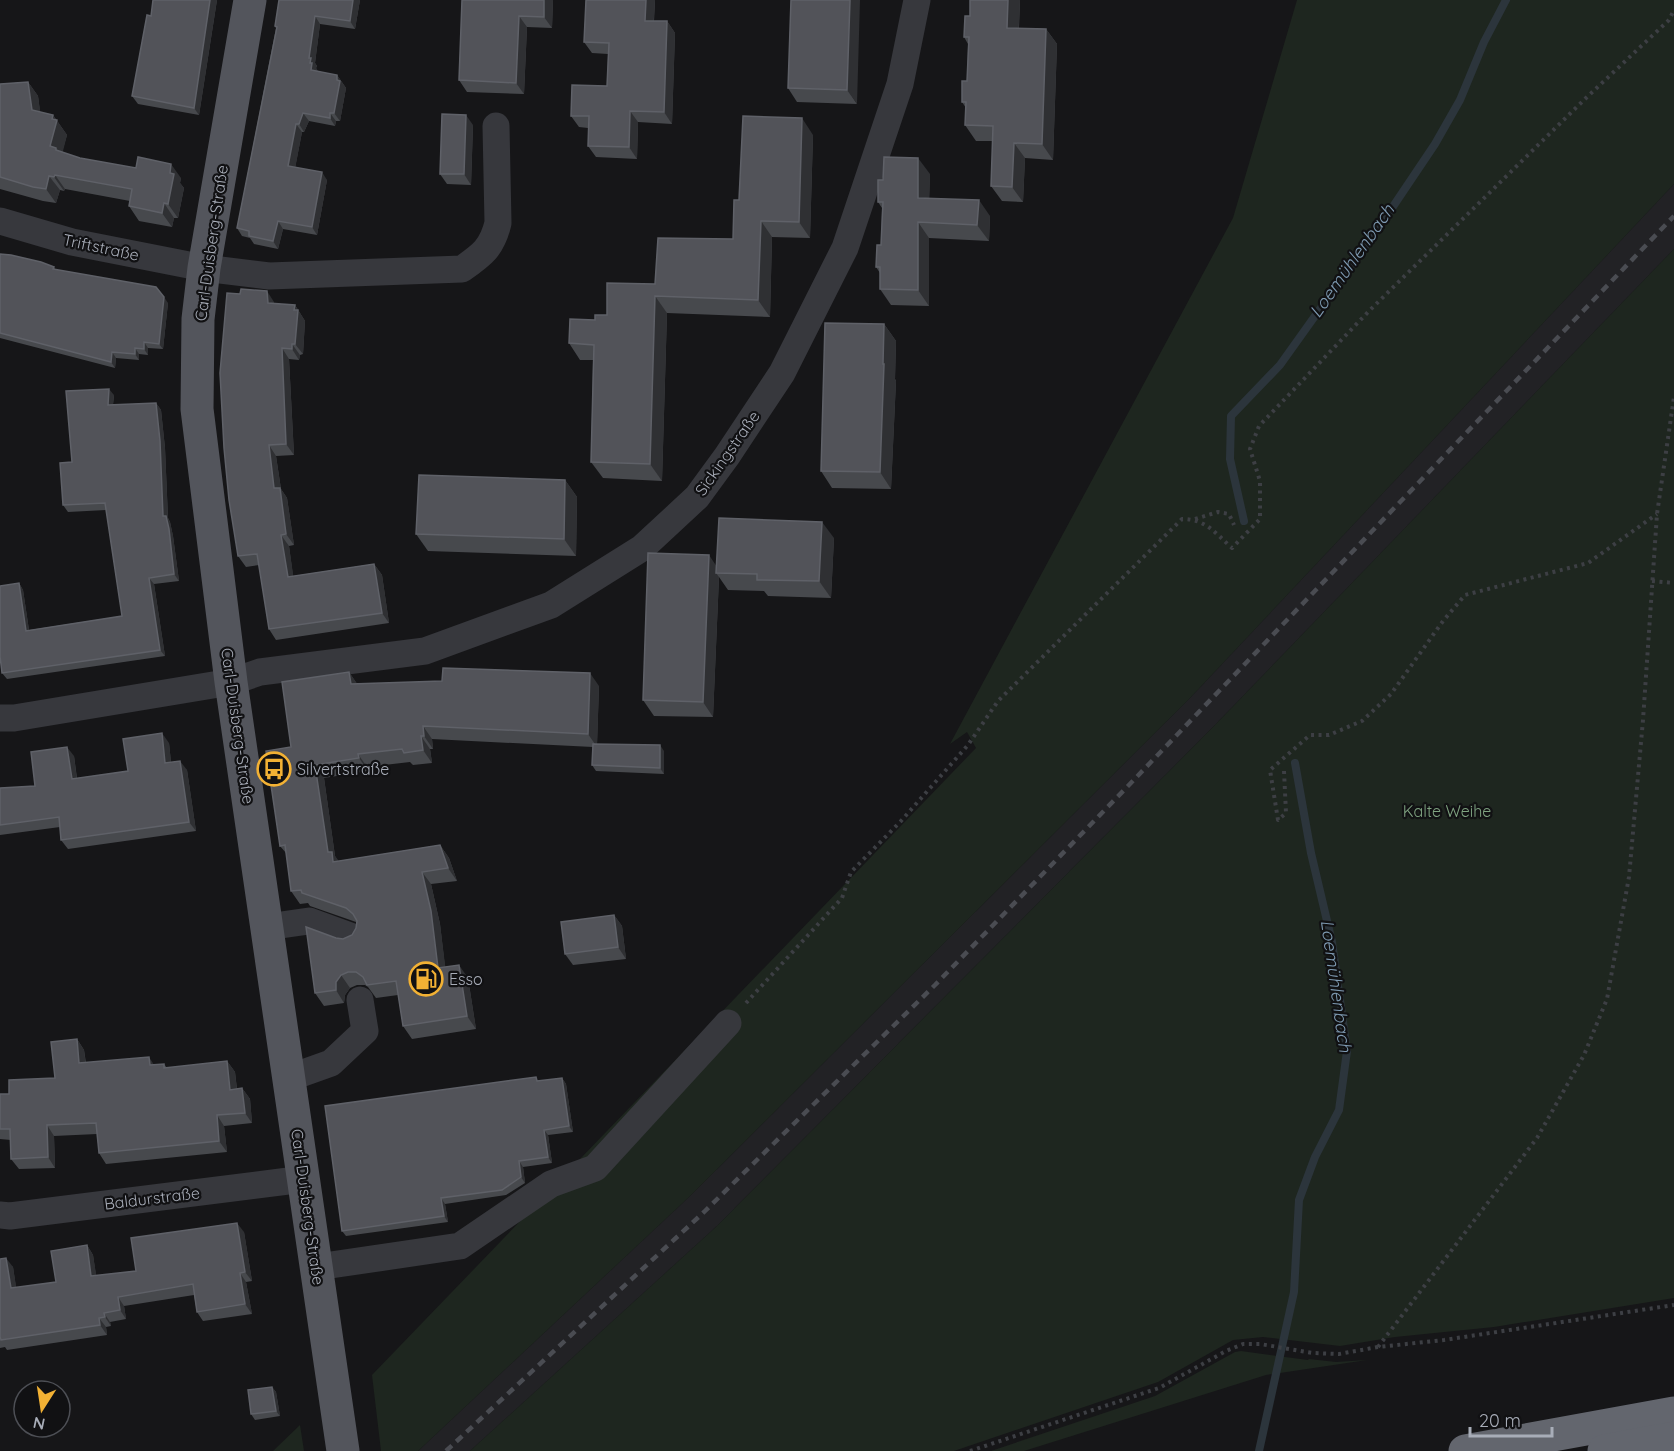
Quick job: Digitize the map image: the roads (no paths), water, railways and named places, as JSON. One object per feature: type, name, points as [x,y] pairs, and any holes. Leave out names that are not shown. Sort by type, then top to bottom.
[{"type":"highway","points":[[1466,1451],[1674,1413]]},
{"type":"highway","points":[[1604,1451],[1674,1438]]},
{"type":"main road","name":"Carl-Duisberg-Straße","points":[[250,0],[204,268],[198,319],[197,409],[231,682],[343,1451]]},
{"type":"street","name":"Sickingstraße","points":[[231,682],[260,672],[425,651],[551,604],[642,548],[697,497],[782,373],[845,248],[900,84],[917,0]]},
{"type":"street","name":"Triftstraße","points":[[0,221],[72,242],[204,268],[269,276],[462,269],[485,253],[495,237],[498,223],[496,126]]},
{"type":"street","points":[[0,718],[14,718],[231,682]]},
{"type":"street","points":[[267,927],[309,921],[350,936]]},
{"type":"street","points":[[289,1078],[331,1062],[365,1031],[360,1000]]},
{"type":"street","points":[[317,1267],[460,1246],[551,1184],[595,1168],[728,1023]]},
{"type":"street","name":"Baldurstraße","points":[[0,1215],[10,1216],[304,1179]]},
{"type":"waterway","name":"Loemühlenbach","points":[[1244,521],[1230,459],[1231,416],[1280,365],[1435,144],[1460,100],[1484,42],[1506,0]]},
{"type":"waterway","name":"Loemühlenbach","points":[[1259,1451],[1294,1292],[1299,1200],[1315,1157],[1339,1110],[1347,1051],[1332,942],[1311,853],[1295,763]]},
{"type":"railway","points":[[446,1451],[704,1212],[935,985],[1674,216]]},
{"type":"place","name":"Silvertstraße","points":[[274,769]]},
{"type":"place","name":"Esso","points":[[426,979]]},
{"type":"park label","name":"Kalte Weihe","points":[[1447,811]]}]
